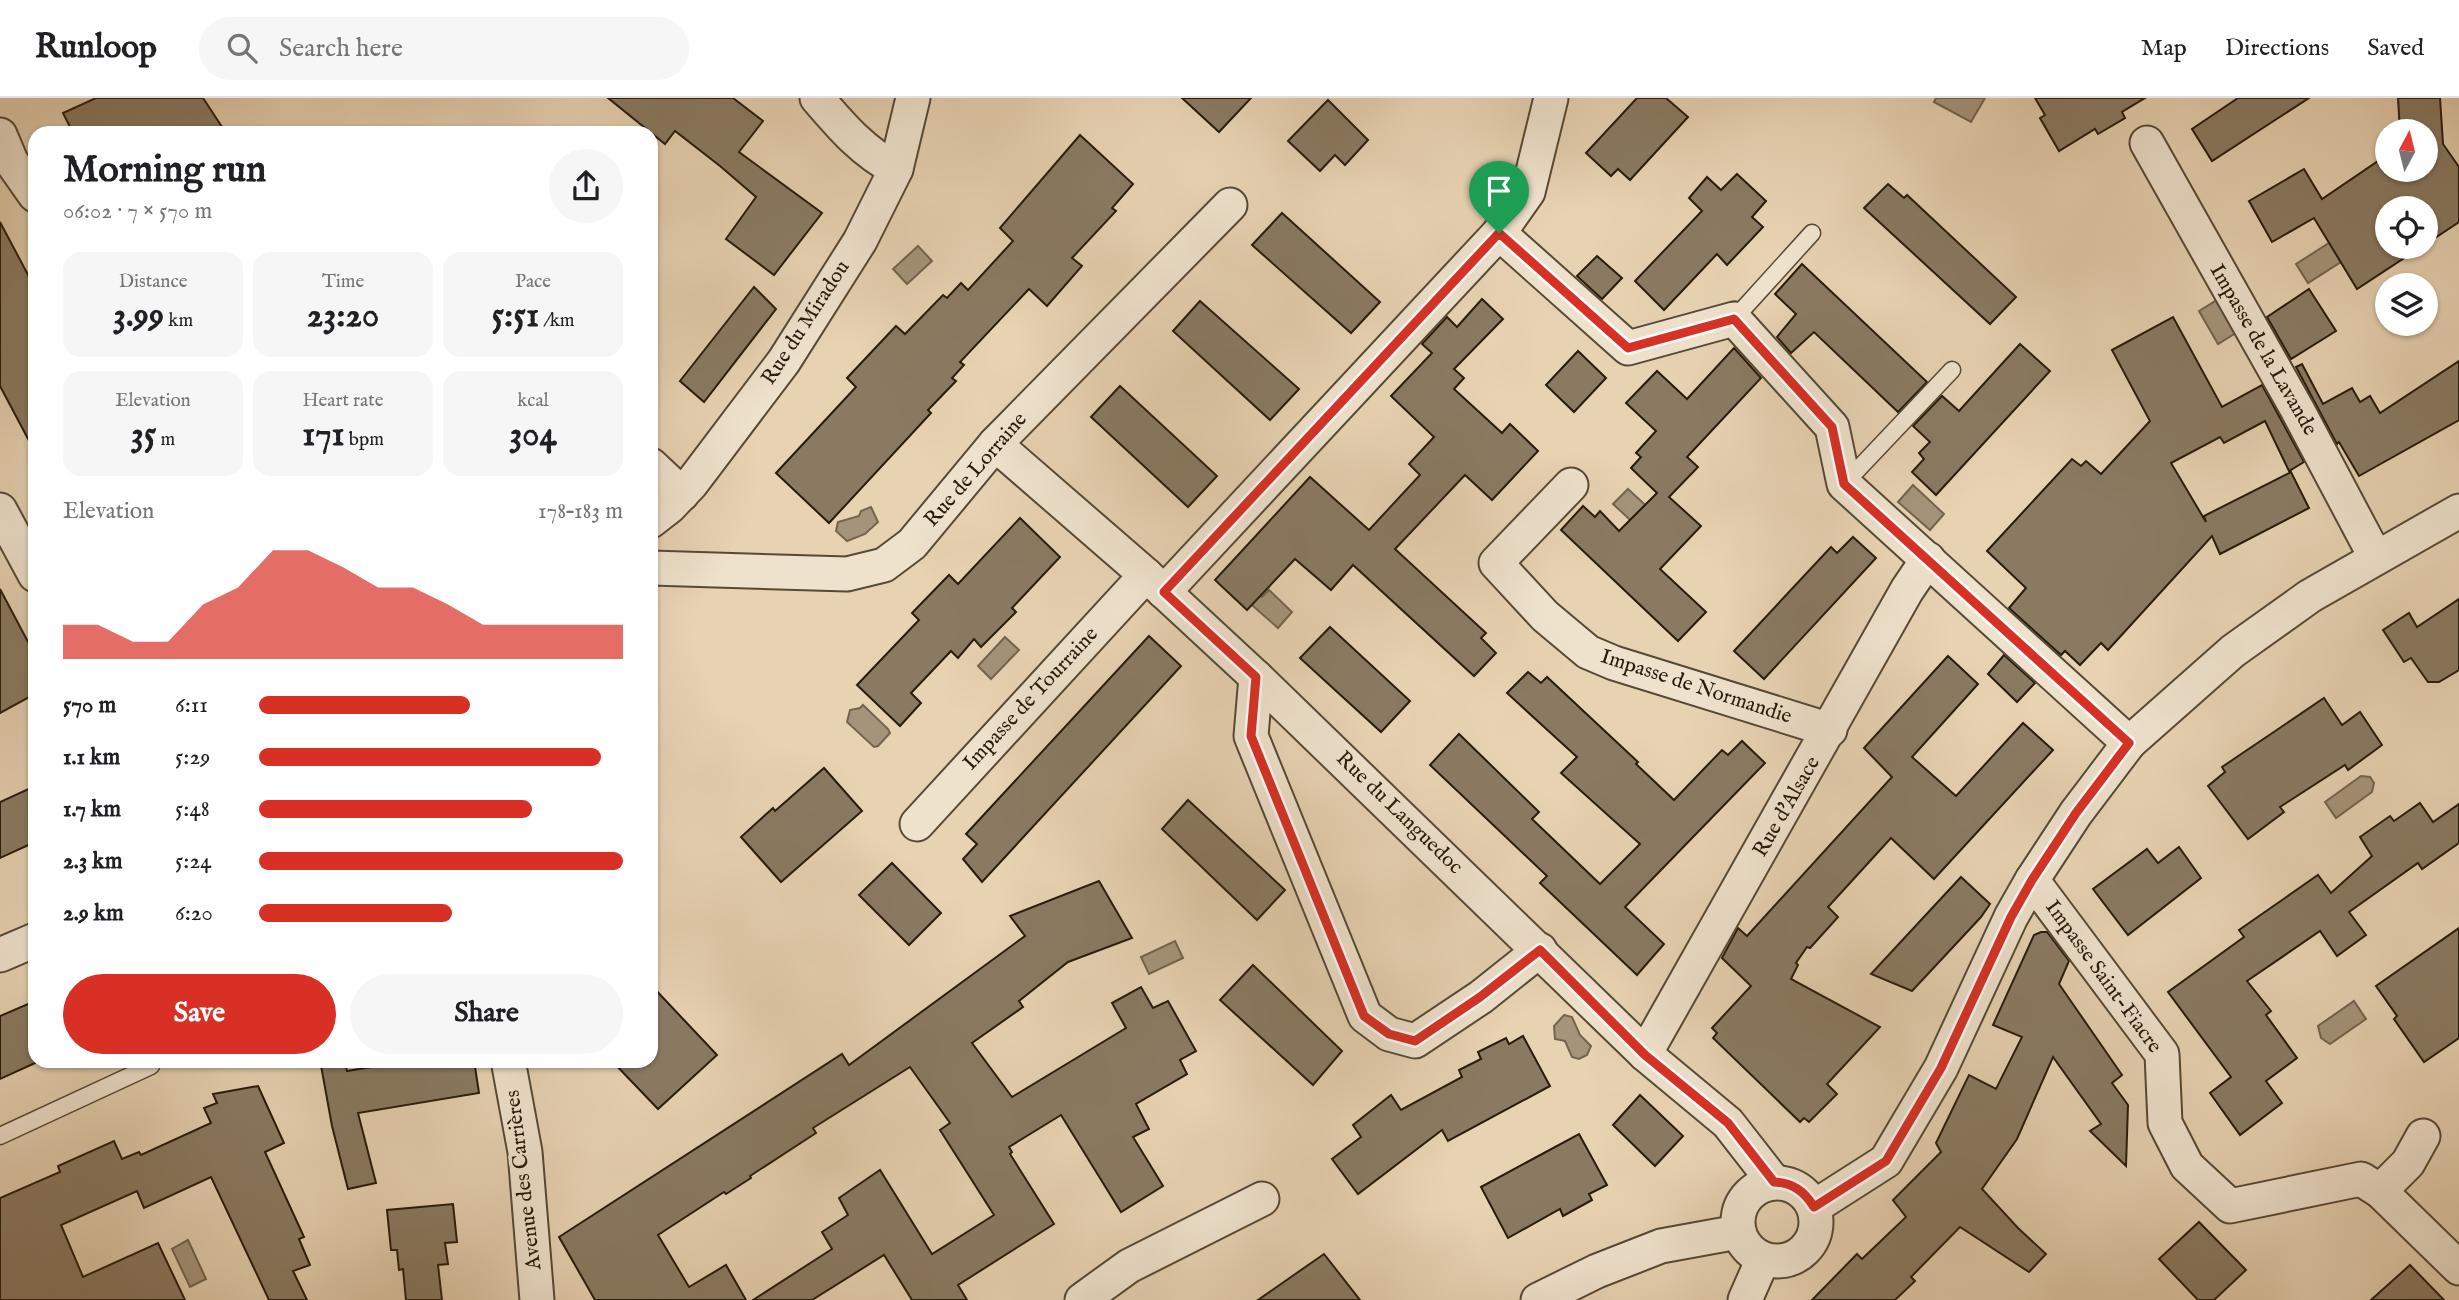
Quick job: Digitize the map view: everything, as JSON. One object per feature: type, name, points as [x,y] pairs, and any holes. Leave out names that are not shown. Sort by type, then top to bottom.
[{"type":"street","points":[[817,98],[850,138],[896,169]]},
{"type":"street","name":"Rue du Miradou","points":[[658,515],[682,494],[784,361],[860,241],[896,169],[913,98]]},
{"type":"street","name":"Impasse de Tourraine","points":[[917,824],[1499,233],[1528,192],[1551,98]]},
{"type":"street","points":[[0,135],[12,161],[28,185]]},
{"type":"street","name":"Impasse de la Lavande","points":[[2147,143],[2297,409],[2376,558]]},
{"type":"street","name":"Rue de Lorraine","points":[[658,568],[847,574],[884,565],[912,544],[996,444],[1230,205]]},
{"type":"street","points":[[1499,233],[1628,348],[1734,319],[1832,427],[1844,484],[2129,743]]},
{"type":"street","name":"Rue du Languedoc","points":[[996,444],[1155,583],[1256,677],[1540,950],[1645,1055],[1728,1123],[1774,1182]]},
{"type":"street","points":[[658,472],[682,494]]},
{"type":"street","name":"Impasse de Normandie","points":[[1571,485],[1496,563],[1545,617],[1588,652],[1614,663],[1830,730]]},
{"type":"street","points":[[0,510],[28,562]]},
{"type":"street","points":[[1814,1207],[1886,1161],[1941,1068],[2011,917],[2032,880],[2076,813],[2129,743],[2233,651],[2310,596],[2459,511]]},
{"type":"street","name":"Rue d'Alsace","points":[[1645,1055],[1907,590],[1928,559]]},
{"type":"street","points":[[1256,677],[1251,736],[1364,1016],[1389,1034],[1415,1041],[1480,997],[1540,950]]},
{"type":"street","name":"Impasse Saint-Fiacre","points":[[2032,880],[2162,1054],[2165,1123],[2187,1166],[2230,1206],[2361,1179],[2380,1191]]},
{"type":"street","points":[[0,955],[28,943]]},
{"type":"street","name":"Avenue des Carrières","points":[[509,1068],[525,1152],[537,1300]]},
{"type":"street","points":[[2423,1136],[2407,1163],[2380,1191],[2459,1268]]},
{"type":"street","points":[[1787,1183],[1807,1196],[1814,1207],[1815,1232],[1810,1244],[1789,1260],[1763,1259],[1752,1253],[1738,1232],[1737,1220],[1744,1199],[1763,1184],[1787,1183]]},
{"type":"street","points":[[1082,1300],[1129,1266],[1262,1199]]},
{"type":"street","points":[[1538,1300],[1597,1271],[1661,1246],[1738,1232]]},
{"type":"street","points":[[1745,1300],[1763,1259]]},
{"type":"lane","points":[[1734,319],[1812,233]]},
{"type":"lane","points":[[1844,484],[1952,370]]},
{"type":"lane","points":[[0,1136],[147,1068]]},
{"type":"shaded area","points":[[1936,98],[1985,98],[1971,122],[1934,102]]},
{"type":"shaded area","points":[[2340,236],[2352,255],[2308,283],[2296,264]]},
{"type":"shaded area","points":[[918,246],[932,261],[907,284],[893,269]]},
{"type":"shaded area","points":[[2217,300],[2236,333],[2218,344],[2199,311]]},
{"type":"shaded area","points":[[1913,485],[1944,514],[1930,530],[1898,502]]},
{"type":"shaded area","points":[[1628,489],[1655,514],[1641,530],[1613,504]]},
{"type":"shaded area","points":[[871,507],[878,522],[865,534],[847,541],[836,531],[838,522],[859,516],[861,511]]},
{"type":"shaded area","points":[[1253,590],[1262,597],[1269,590],[1292,612],[1278,628],[1245,599]]},
{"type":"shaded area","points":[[1005,637],[1019,650],[991,679],[978,666]]},
{"type":"shaded area","points":[[863,705],[890,733],[878,746],[874,747],[847,722],[850,710]]},
{"type":"shaded area","points":[[2361,776],[2370,777],[2374,783],[2372,792],[2336,818],[2325,802]]},
{"type":"shaded area","points":[[1175,941],[1183,958],[1149,974],[1141,957]]},
{"type":"shaded area","points":[[2354,1001],[2366,1019],[2330,1044],[2321,1038],[2318,1026]]},
{"type":"shaded area","points":[[1564,1015],[1572,1017],[1580,1035],[1591,1046],[1587,1055],[1579,1059],[1572,1057],[1565,1041],[1555,1039],[1554,1026]]},
{"type":"shaded area","points":[[188,1240],[206,1279],[190,1287],[172,1249]]},
{"type":"building","points":[[96,98],[203,98],[221,126],[70,126],[63,113]]},
{"type":"building","points":[[608,98],[733,98],[763,121],[739,152],[822,213],[774,275],[726,239],[756,197],[675,131],[665,144],[658,138],[658,126],[643,126]]},
{"type":"building","points":[[1182,98],[1251,98],[1219,132]]},
{"type":"building","points":[[1637,98],[1666,98],[1688,117],[1630,180],[1618,169],[1611,176],[1586,153]]},
{"type":"building","points":[[2035,98],[2145,98],[2122,112],[2125,118],[2098,134],[2095,129],[2059,151],[2040,118],[2045,115]]},
{"type":"building","points":[[2238,98],[2309,98],[2212,161],[2192,129]]},
{"type":"building","points":[[2398,98],[2440,98],[2443,144],[2459,167],[2459,222],[2438,236],[2438,196],[2375,196],[2375,259],[2403,259],[2381,273],[2375,273],[2375,277],[2357,289],[2314,218],[2272,242],[2249,201],[2304,169],[2322,199],[2375,163],[2375,182],[2438,182],[2438,119],[2399,119]]},
{"type":"building","points":[[1328,100],[1368,140],[1345,165],[1335,155],[1320,171],[1288,141]]},
{"type":"building","points":[[1080,135],[1133,184],[1112,208],[1116,211],[1072,258],[1082,266],[1047,306],[1029,289],[960,362],[964,365],[952,378],[956,381],[928,410],[931,413],[829,523],[776,473],[856,387],[847,378],[896,326],[905,334],[943,295],[947,298],[961,283],[968,290],[1013,241],[1000,228]]},
{"type":"building","points":[[1737,174],[1766,201],[1752,217],[1763,227],[1727,265],[1717,254],[1664,310],[1635,281],[1702,211],[1689,198],[1707,177],[1721,190]]},
{"type":"building","points":[[1888,184],[1904,198],[1907,195],[2016,297],[1990,324],[1864,208]]},
{"type":"building","points":[[1282,213],[1380,302],[1351,333],[1252,245]]},
{"type":"building","points":[[0,222],[28,275],[28,439],[0,386]]},
{"type":"building","points":[[1597,256],[1622,278],[1602,299],[1577,276]]},
{"type":"building","points":[[1802,264],[1927,382],[1898,412],[1814,332],[1791,353],[1777,337],[1796,314],[1775,294]]},
{"type":"building","points":[[754,287],[776,309],[704,402],[680,381]]},
{"type":"building","points":[[2309,289],[2336,331],[2291,359],[2267,317]]},
{"type":"building","points":[[1482,299],[1503,319],[1454,369],[1464,378],[1454,389],[1502,433],[1510,424],[1538,451],[1492,500],[1465,475],[1395,549],[1486,633],[1481,638],[1496,653],[1474,676],[1353,565],[1331,590],[1295,559],[1247,610],[1215,580],[1310,477],[1369,530],[1420,475],[1409,464],[1434,437],[1391,396],[1432,353],[1422,344],[1447,317],[1457,327]]},
{"type":"building","points":[[1200,301],[1299,389],[1270,420],[1173,331]]},
{"type":"building","points":[[2173,317],[2222,407],[2262,385],[2304,462],[2289,471],[2265,421],[2224,443],[2220,437],[2171,463],[2206,522],[2204,516],[2291,472],[2309,508],[2220,554],[2212,536],[2108,650],[2101,643],[2080,665],[2065,651],[2061,655],[2009,608],[2026,588],[1987,551],[2072,459],[2081,466],[2086,461],[2101,474],[2150,421],[2112,350]]},
{"type":"building","points":[[2020,344],[2050,371],[1936,495],[1912,472],[1924,459],[1919,453],[1930,442],[1913,426],[1942,396],[1959,411]]},
{"type":"building","points":[[1734,348],[1761,378],[1687,457],[1698,467],[1669,497],[1701,526],[1660,569],[1706,612],[1678,641],[1561,530],[1583,506],[1595,517],[1600,511],[1619,531],[1657,493],[1631,468],[1641,457],[1636,453],[1656,431],[1626,403],[1657,371],[1687,399]]},
{"type":"building","points":[[1578,351],[1606,378],[1574,412],[1546,385]]},
{"type":"building","points":[[2459,361],[2459,420],[2359,476],[2339,442],[2337,444],[2296,367],[2302,364],[2323,404],[2352,388],[2360,402],[2370,396],[2380,413]]},
{"type":"building","points":[[1120,386],[1217,476],[1188,507],[1091,417]]},
{"type":"building","points":[[1020,518],[1060,557],[1012,608],[1016,612],[981,647],[974,639],[958,658],[951,651],[911,693],[921,703],[900,726],[857,685],[919,620],[912,613],[949,575],[958,584]]},
{"type":"building","points":[[1853,537],[1876,558],[1764,679],[1734,651],[1831,547],[1837,553]]},
{"type":"building","points":[[0,589],[28,642],[28,698],[0,713]]},
{"type":"building","points":[[2459,599],[2459,670],[2439,682],[2428,682],[2411,658],[2404,662],[2383,630],[2409,613],[2417,627]]},
{"type":"building","points":[[1330,627],[1410,701],[1381,732],[1300,658]]},
{"type":"building","points":[[1149,636],[1181,666],[982,882],[963,859],[977,844],[966,834]]},
{"type":"building","points":[[2004,655],[2035,683],[2017,702],[1988,674]]},
{"type":"building","points":[[1948,656],[1978,684],[1912,757],[1956,796],[2023,723],[2053,750],[1934,879],[1891,838],[1828,907],[1838,917],[1810,948],[1807,947],[1796,963],[1798,965],[1791,979],[1880,1027],[1827,1084],[1837,1094],[1809,1122],[1804,1118],[1800,1122],[1713,1038],[1717,1033],[1712,1028],[1751,986],[1722,958],[1738,928],[1747,936],[1892,777],[1864,748]]},
{"type":"building","points":[[1528,672],[1541,683],[1547,677],[1638,762],[1636,764],[1674,800],[1722,750],[1728,755],[1742,741],[1765,763],[1625,907],[1664,944],[1637,975],[1540,883],[1547,876],[1430,765],[1459,734],[1539,812],[1532,819],[1600,884],[1640,844],[1561,773],[1577,757],[1507,693]]},
{"type":"building","points":[[2324,698],[2342,725],[2360,712],[2382,745],[2348,770],[2345,765],[2280,807],[2284,812],[2248,839],[2208,786],[2225,772],[2222,767]]},
{"type":"building","points":[[824,768],[862,811],[781,882],[741,837]]},
{"type":"building","points":[[28,789],[28,845],[0,858],[0,802]]},
{"type":"building","points":[[1188,800],[1285,890],[1257,920],[1162,829]]},
{"type":"building","points":[[2420,803],[2433,822],[2459,804],[2459,843],[2422,869],[2418,863],[2349,912],[2366,935],[2337,956],[2320,931],[2247,981],[2271,1011],[2266,1015],[2297,1058],[2266,1081],[2282,1103],[2240,1135],[2210,1093],[2231,1077],[2168,992],[2244,937],[2239,930],[2318,875],[2331,893],[2372,856],[2360,837],[2390,816],[2394,821]]},
{"type":"building","points":[[2179,847],[2201,878],[2128,935],[2093,889],[2147,849],[2158,863]]},
{"type":"building","points":[[892,863],[941,913],[909,945],[859,895]]},
{"type":"building","points":[[1961,877],[1990,904],[1981,917],[1912,991],[1871,974]]},
{"type":"building","points":[[1099,881],[1132,938],[1068,962],[1019,1001],[1023,1007],[972,1043],[1012,1097],[1126,1028],[1112,1003],[1141,987],[1153,1008],[1168,1001],[1196,1051],[1180,1060],[1187,1074],[1136,1104],[1149,1129],[1133,1137],[1163,1186],[1121,1212],[1061,1115],[1009,1147],[1012,1152],[1010,1154],[1054,1224],[958,1285],[967,1300],[912,1300],[884,1255],[812,1300],[753,1300],[832,1249],[822,1232],[848,1215],[839,1198],[880,1170],[932,1254],[994,1215],[940,1130],[950,1123],[910,1067],[813,1128],[816,1133],[750,1176],[751,1178],[726,1194],[724,1192],[658,1235],[689,1287],[726,1265],[746,1300],[595,1300],[559,1237],[842,1054],[849,1065],[1025,936],[1010,916]]},
{"type":"building","points":[[2459,928],[2459,1038],[2424,1062],[2394,1019],[2397,1016],[2376,986]]},
{"type":"building","points":[[2047,932],[2069,961],[2059,984],[2122,1075],[2112,1083],[2128,1105],[2126,1166],[2090,1131],[2101,1124],[2053,1057],[2017,1139],[1982,1189],[2046,1254],[2029,1272],[1960,1227],[1911,1277],[1915,1281],[1895,1300],[1812,1300],[1857,1254],[1862,1259],[1906,1217],[1893,1200],[1941,1152],[1936,1143],[1969,1075],[1996,1089],[2022,1037],[1993,1025],[2034,935]]},
{"type":"building","points":[[1253,965],[1342,1051],[1313,1085],[1220,1000]]},
{"type":"building","points":[[658,992],[717,1055],[658,1109],[619,1068],[658,1068]]},
{"type":"building","points":[[28,1004],[28,1066],[0,1079],[0,1016]]},
{"type":"building","points":[[1523,1036],[1550,1086],[1448,1141],[1442,1130],[1358,1194],[1332,1159],[1361,1137],[1353,1125],[1391,1095],[1401,1110],[1462,1077],[1459,1070],[1481,1059],[1478,1052],[1506,1038],[1509,1044]]},
{"type":"building","points":[[321,1068],[346,1068],[347,1071],[365,1068],[475,1068],[479,1093],[358,1113],[376,1183],[348,1189],[332,1126]]},
{"type":"building","points":[[258,1086],[284,1143],[265,1152],[304,1237],[299,1239],[310,1265],[293,1271],[307,1300],[269,1300],[211,1177],[144,1208],[137,1191],[61,1225],[83,1277],[158,1243],[185,1300],[0,1300],[0,1198],[60,1172],[58,1166],[114,1141],[122,1159],[139,1152],[141,1155],[211,1123],[204,1108],[217,1103],[213,1094]]},
{"type":"building","points":[[1640,1095],[1683,1136],[1655,1166],[1613,1125]]},
{"type":"building","points":[[1579,1134],[1607,1185],[1589,1194],[1592,1200],[1563,1216],[1560,1209],[1508,1238],[1481,1187]]},
{"type":"building","points":[[453,1204],[457,1242],[445,1243],[448,1264],[438,1265],[442,1300],[406,1300],[403,1269],[399,1270],[397,1250],[391,1250],[387,1210]]},
{"type":"building","points":[[2199,1222],[2246,1270],[2214,1300],[2198,1300],[2159,1259]]},
{"type":"building","points":[[1324,1254],[1360,1300],[1258,1300]]},
{"type":"building","points":[[2410,1265],[2444,1300],[2371,1300]]},
{"type":"route","points":[[1499,233],[1628,348],[1734,319],[1832,427],[1844,484],[2129,743],[2076,813],[2032,880],[2011,917],[1941,1068],[1886,1161],[1814,1207],[1798,1188],[1787,1183],[1774,1182],[1728,1123],[1645,1055],[1540,950],[1480,997],[1415,1041],[1389,1034],[1364,1016],[1251,736],[1256,677],[1164,592],[1499,233]]}]
